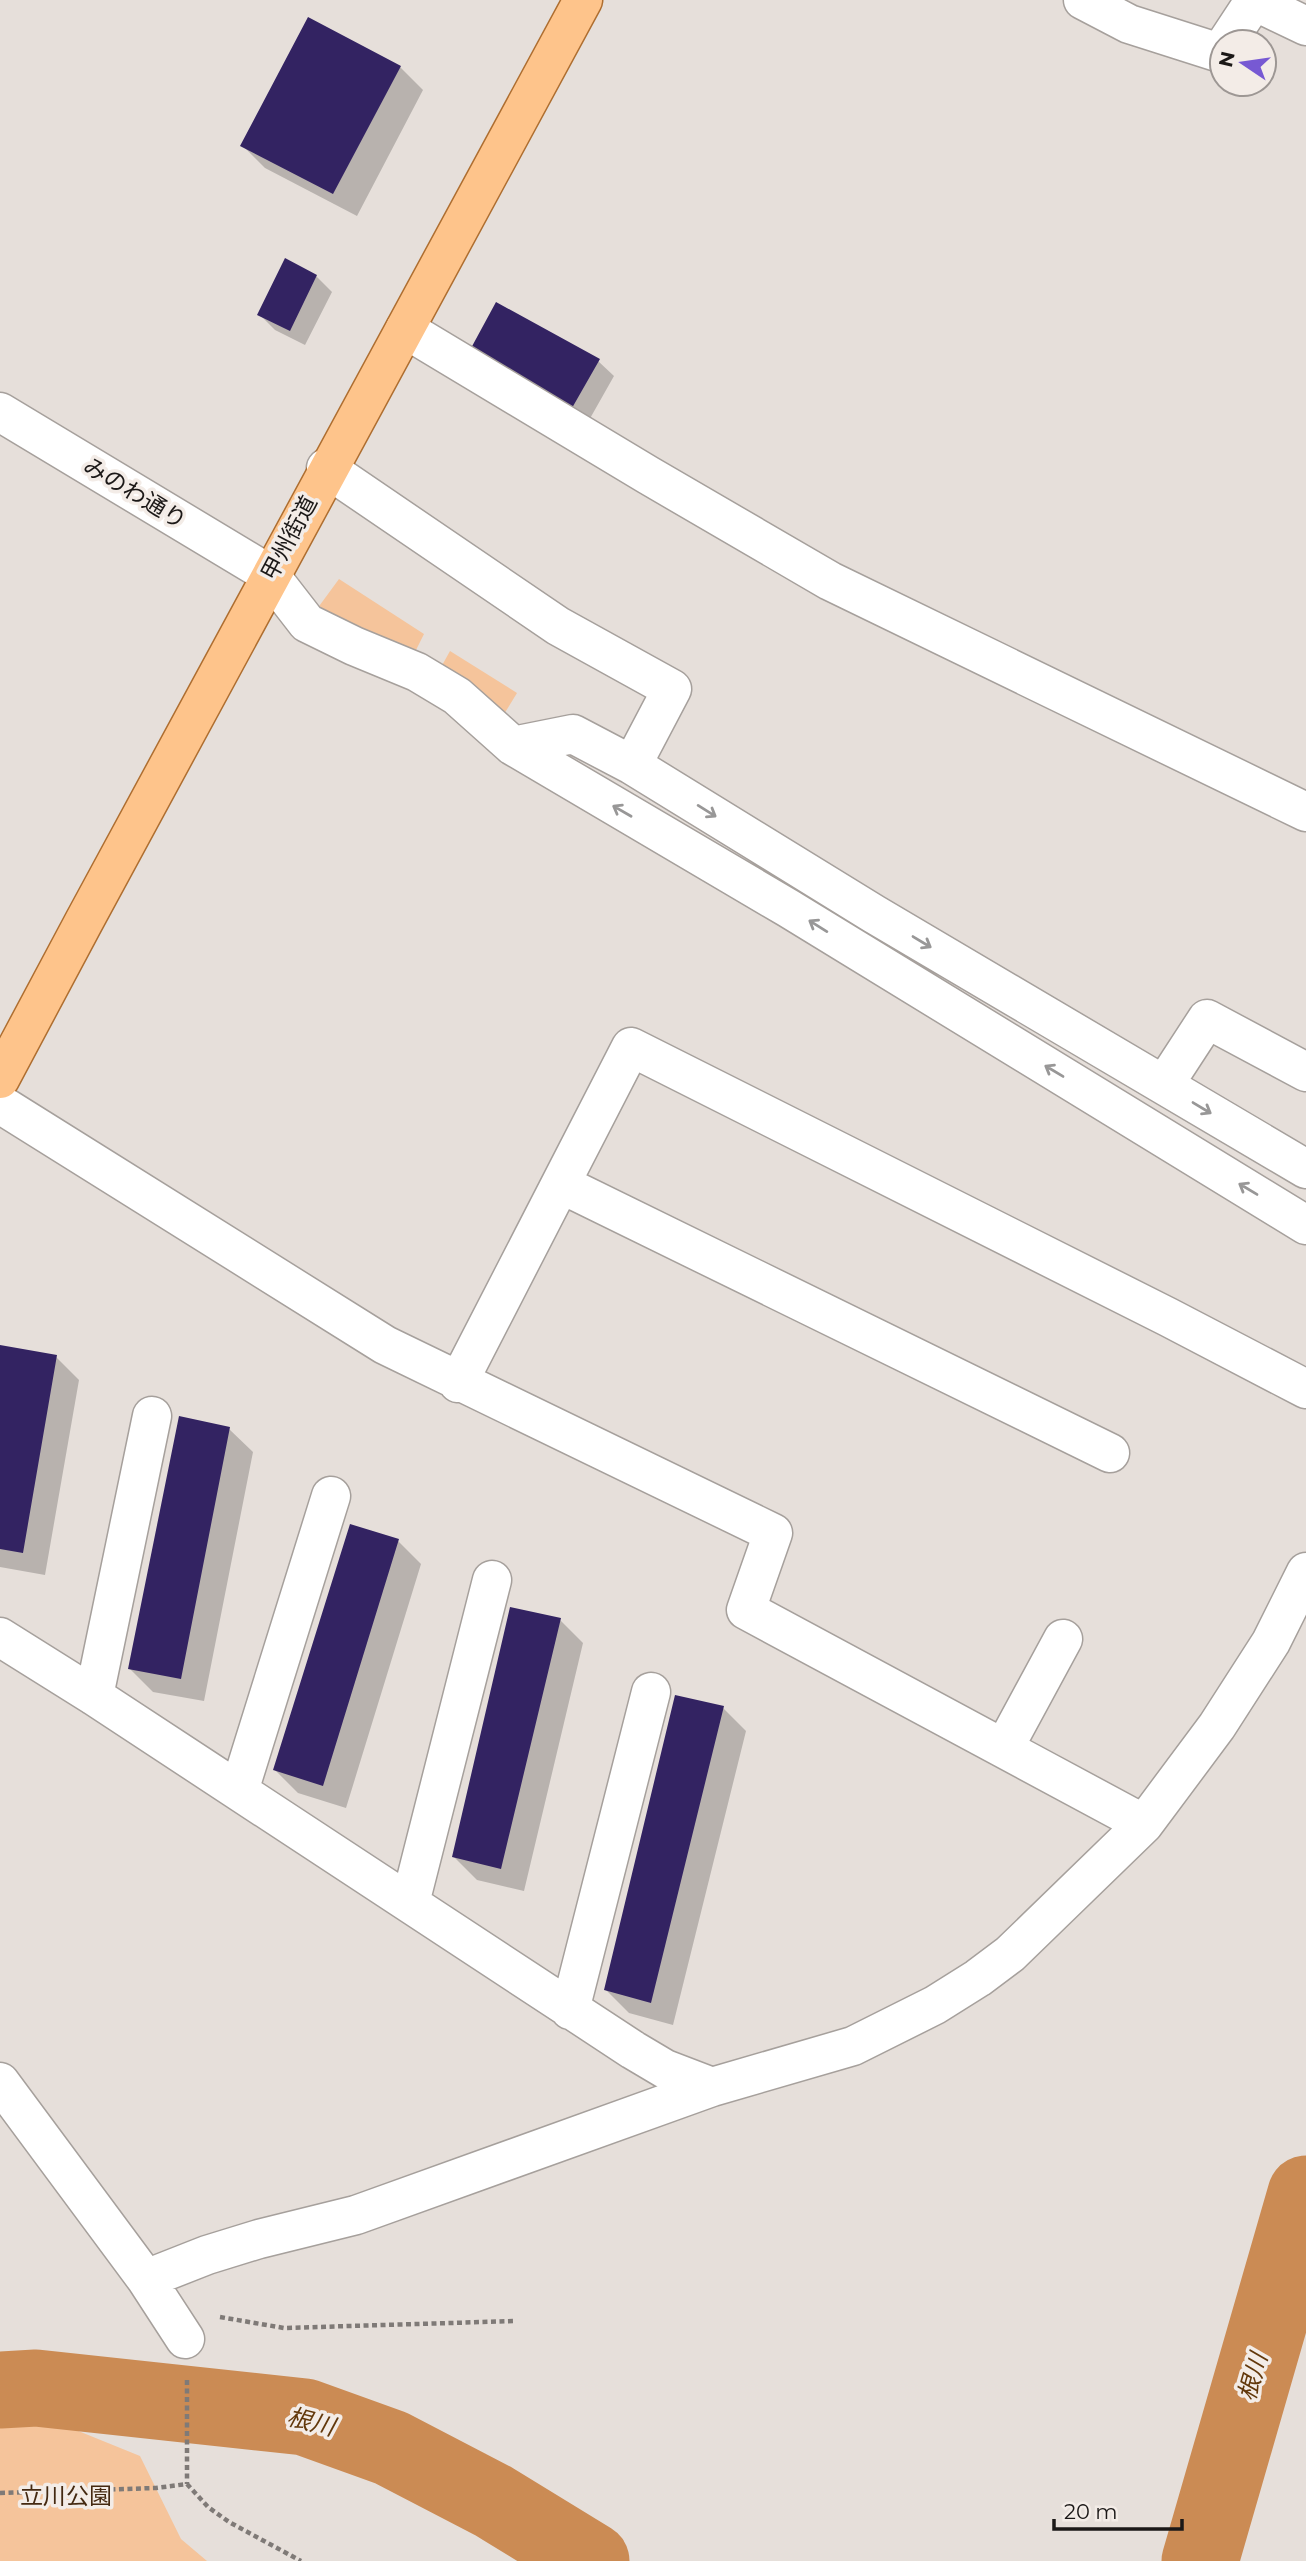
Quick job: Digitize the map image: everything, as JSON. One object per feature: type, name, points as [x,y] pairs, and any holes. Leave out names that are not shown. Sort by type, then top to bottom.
[{"type":"main road","name":"甲州街道","points":[[0,1079],[326,468],[405,329],[583,0]]},
{"type":"street","points":[[1083,0],[1129,24],[1208,49]]},
{"type":"street","points":[[1236,28],[1254,1],[1306,26]]},
{"type":"street","points":[[405,329],[830,581],[1306,812]]},
{"type":"street","name":"みのわ通り","points":[[0,412],[269,574]]},
{"type":"street","points":[[326,468],[558,626],[672,689],[632,765]]},
{"type":"street","points":[[269,574],[307,622],[354,646],[417,672],[457,696],[513,746],[853,948],[1306,1225]]},
{"type":"street","points":[[513,746],[573,734],[632,765],[874,914],[1306,1169]]},
{"type":"street","points":[[853,948],[874,914]]},
{"type":"street","points":[[1164,1085],[1207,1019],[1306,1072]]},
{"type":"street","points":[[458,1382],[631,1047],[1306,1389]]},
{"type":"street","points":[[0,1104],[385,1345],[773,1533],[746,1610],[1144,1824]]},
{"type":"street","points":[[561,1184],[1110,1453]]},
{"type":"street","points":[[93,1696],[152,1416]]},
{"type":"street","points":[[239,1791],[331,1496]]},
{"type":"street","points":[[146,2278],[258,2239],[356,2215],[712,2087],[853,2046],[935,2005],[1010,1954],[1144,1824],[1217,1726],[1271,1642],[1306,1572]]},
{"type":"street","points":[[410,1903],[492,1580]]},
{"type":"street","points":[[0,1637],[570,2010],[665,2069],[712,2087]]},
{"type":"street","points":[[1004,1748],[1063,1639]]},
{"type":"street","points":[[570,2010],[650,1692]]},
{"type":"street","points":[[0,2082],[146,2278],[181,2342]]},
{"type":"path","points":[[301,2561],[229,2522],[208,2507],[187,2484],[181,2342],[216,2317],[284,2328],[516,2321]]},
{"type":"path","points":[[0,2493],[156,2488],[187,2484]]},
{"type":"green space","points":[[339,579],[424,634],[413,656],[317,609]]},
{"type":"green space","points":[[450,651],[517,693],[501,719],[440,669]]},
{"type":"green space","name":"立川公園","points":[[0,2421],[66,2426],[140,2456],[181,2539],[207,2561],[0,2561]]},
{"type":"building","points":[[308,17],[401,66],[333,194],[240,146]]},
{"type":"building","points":[[285,258],[317,275],[290,331],[257,315]]},
{"type":"building","points":[[496,302],[600,359],[572,408],[470,350]]},
{"type":"building","points":[[0,1345],[57,1355],[23,1553],[0,1549]]},
{"type":"building","points":[[179,1416],[230,1427],[181,1679],[128,1669]]},
{"type":"building","points":[[350,1524],[399,1539],[323,1786],[273,1770]]},
{"type":"building","points":[[510,1607],[561,1618],[501,1869],[452,1857]]},
{"type":"building","points":[[675,1695],[724,1706],[651,2003],[604,1990]]},
{"type":"waterway","name":"根川","points":[[1200,2561],[1306,2194]]},
{"type":"waterway","name":"根川","points":[[0,2390],[36,2388],[305,2417],[391,2448],[493,2501],[591,2561]]}]
